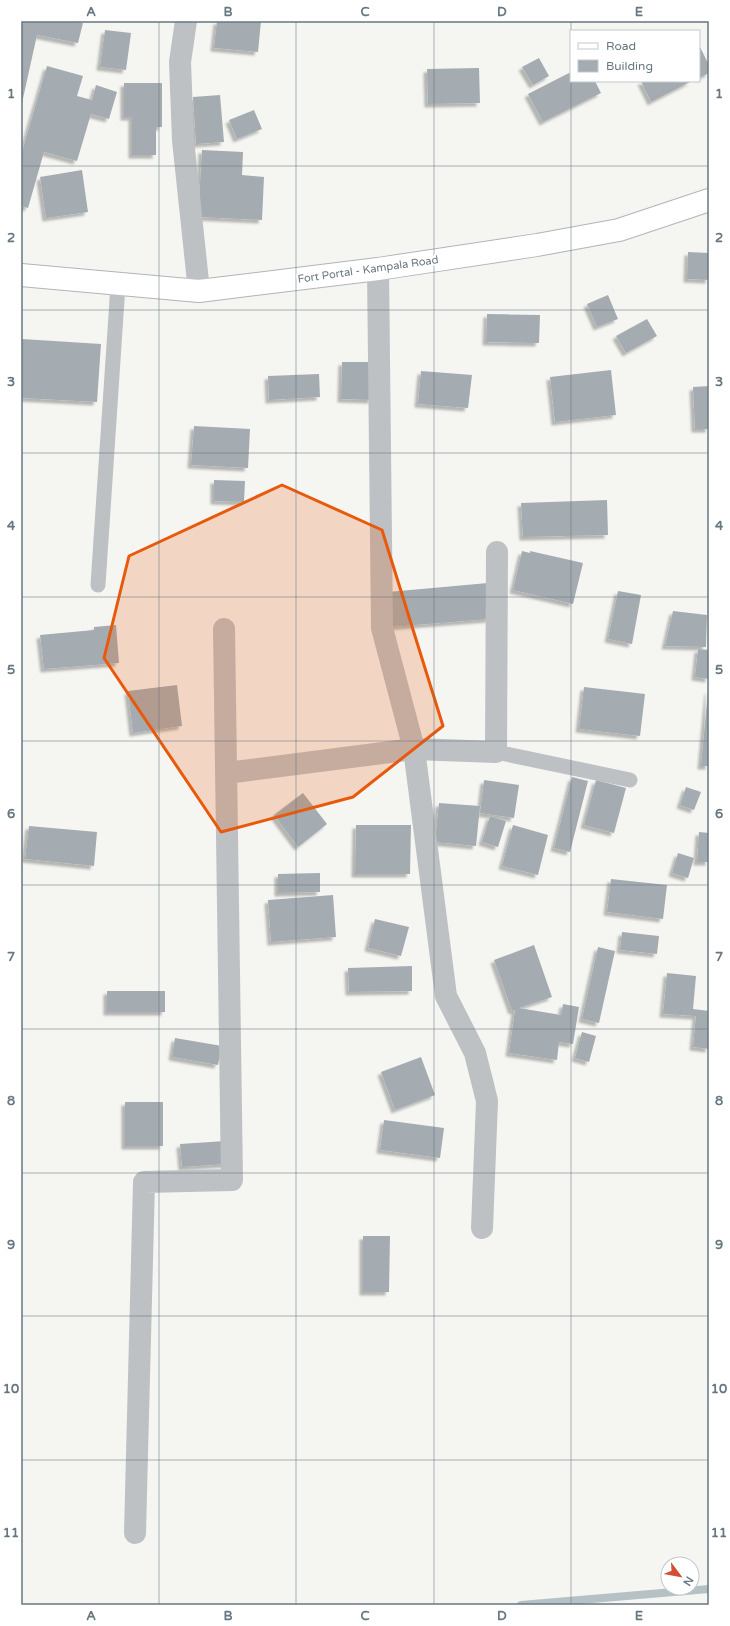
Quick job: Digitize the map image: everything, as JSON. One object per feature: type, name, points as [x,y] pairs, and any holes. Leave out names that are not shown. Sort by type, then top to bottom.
[{"type":"main road","name":"Fort Portal - Kampala Road","points":[[21,275],[199,291],[378,269],[537,245],[619,230],[709,200]]},
{"type":"street","points":[[186,21],[180,62],[183,140],[199,291]]},
{"type":"street","points":[[378,269],[382,628],[414,749],[446,996],[475,1053],[487,1101],[482,1228]]},
{"type":"street","points":[[227,773],[414,749],[496,752],[497,552]]},
{"type":"street","points":[[135,1533],[144,1182],[232,1180],[224,629]]},
{"type":"lane","points":[[98,585],[118,284]]},
{"type":"lane","points":[[496,752],[630,780]]},
{"type":"highlighted area","points":[[282,485],[382,530],[443,726],[353,797],[221,832],[104,658],[129,556]]},
{"type":"building","points":[[21,21],[74,21],[83,23],[78,43],[37,35],[22,103]]},
{"type":"building","points":[[217,21],[261,21],[258,52],[214,48]]},
{"type":"building","points":[[105,30],[131,33],[126,70],[100,67]]},
{"type":"building","points":[[700,47],[709,65],[709,73],[700,78]]},
{"type":"building","points":[[539,58],[549,76],[533,85],[522,67]]},
{"type":"building","points":[[47,66],[83,76],[77,96],[92,100],[96,85],[117,92],[109,119],[91,114],[77,161],[44,152],[28,208],[21,206],[21,155]]},
{"type":"building","points":[[479,68],[480,103],[428,104],[427,69]]},
{"type":"building","points":[[570,73],[570,82],[596,82],[601,93],[543,122],[528,94]]},
{"type":"building","points":[[641,82],[690,82],[651,102]]},
{"type":"building","points":[[124,83],[162,83],[162,127],[156,127],[156,155],[132,155],[132,117],[124,117]]},
{"type":"building","points":[[220,95],[224,142],[196,144],[193,97]]},
{"type":"building","points":[[254,110],[262,129],[237,139],[229,120]]},
{"type":"building","points":[[202,150],[243,152],[242,175],[264,177],[262,220],[198,217]]},
{"type":"building","points":[[82,170],[88,212],[46,218],[40,177]]},
{"type":"building","points":[[688,252],[709,253],[709,280],[687,279]]},
{"type":"building","points":[[608,295],[618,319],[597,327],[587,304]]},
{"type":"building","points":[[487,314],[540,315],[539,343],[486,342]]},
{"type":"building","points":[[647,319],[657,336],[626,353],[616,336]]},
{"type":"building","points":[[22,339],[101,344],[97,402],[21,398]]},
{"type":"building","points":[[342,362],[373,362],[372,400],[341,399]]},
{"type":"building","points":[[611,370],[616,415],[555,422],[550,377]]},
{"type":"building","points":[[421,371],[472,375],[468,408],[418,404]]},
{"type":"building","points":[[319,374],[320,397],[269,400],[268,376]]},
{"type":"building","points":[[709,386],[709,429],[695,429],[693,387]]},
{"type":"building","points":[[194,426],[250,429],[248,468],[191,465]]},
{"type":"building","points":[[214,480],[245,481],[244,502],[214,501]]},
{"type":"building","points":[[607,500],[608,535],[523,537],[521,503]]},
{"type":"building","points":[[522,551],[530,553],[530,551],[583,563],[573,604],[513,590]]},
{"type":"building","points":[[488,583],[490,619],[390,627],[388,592]]},
{"type":"building","points":[[618,591],[641,595],[632,644],[608,639]]},
{"type":"building","points":[[673,611],[707,615],[706,647],[665,646]]},
{"type":"building","points":[[116,625],[119,663],[44,669],[40,635],[94,630],[94,627]]},
{"type":"building","points":[[698,649],[709,650],[709,679],[695,677]]},
{"type":"building","points":[[177,685],[182,726],[133,733],[128,691]]},
{"type":"building","points":[[584,687],[645,694],[640,736],[579,729]]},
{"type":"building","points":[[708,691],[709,766],[701,766]]},
{"type":"building","points":[[572,777],[588,781],[570,852],[554,848]]},
{"type":"building","points":[[484,780],[519,785],[514,818],[480,813]]},
{"type":"building","points":[[596,780],[626,788],[614,833],[584,825]]},
{"type":"building","points":[[686,787],[701,792],[694,810],[680,805]]},
{"type":"building","points":[[303,793],[327,824],[298,847],[274,815]]},
{"type":"building","points":[[439,803],[480,806],[476,846],[435,842]]},
{"type":"building","points":[[490,816],[506,821],[498,847],[482,842]]},
{"type":"building","points":[[356,825],[411,825],[410,874],[355,874]]},
{"type":"building","points":[[513,825],[548,835],[538,875],[502,866]]},
{"type":"building","points":[[29,826],[97,832],[94,866],[25,859]]},
{"type":"building","points":[[699,832],[709,833],[709,862],[697,862]]},
{"type":"building","points":[[678,853],[694,858],[688,878],[672,873]]},
{"type":"building","points":[[320,873],[320,892],[278,893],[278,874]]},
{"type":"building","points":[[611,879],[667,885],[663,919],[607,912]]},
{"type":"building","points":[[333,895],[336,937],[271,942],[268,900]]},
{"type":"building","points":[[375,919],[409,927],[401,956],[368,948]]},
{"type":"building","points":[[622,932],[659,936],[657,954],[620,950]]},
{"type":"building","points":[[534,945],[552,997],[519,1008],[561,1015],[563,1004],[579,1007],[573,1044],[559,1042],[557,1060],[509,1053],[515,1010],[512,1011],[494,960]]},
{"type":"building","points":[[598,947],[615,951],[599,1023],[582,1019]]},
{"type":"building","points":[[412,966],[412,991],[349,992],[348,968]]},
{"type":"building","points":[[667,973],[696,976],[693,1009],[709,1011],[709,1049],[693,1047],[696,1016],[663,1014]]},
{"type":"building","points":[[107,991],[165,991],[165,1012],[107,1012]]},
{"type":"building","points":[[582,1032],[596,1036],[589,1062],[575,1058]]},
{"type":"building","points":[[175,1038],[222,1046],[218,1065],[172,1057]]},
{"type":"building","points":[[421,1057],[435,1095],[395,1110],[381,1072]]},
{"type":"building","points":[[125,1102],[163,1102],[163,1146],[125,1146]]},
{"type":"building","points":[[384,1120],[444,1128],[440,1158],[380,1150]]},
{"type":"building","points":[[225,1141],[227,1164],[182,1167],[180,1144]]},
{"type":"building","points":[[363,1236],[390,1236],[389,1292],[363,1292]]},
{"type":"waterway","points":[[521,1605],[709,1589]]}]
